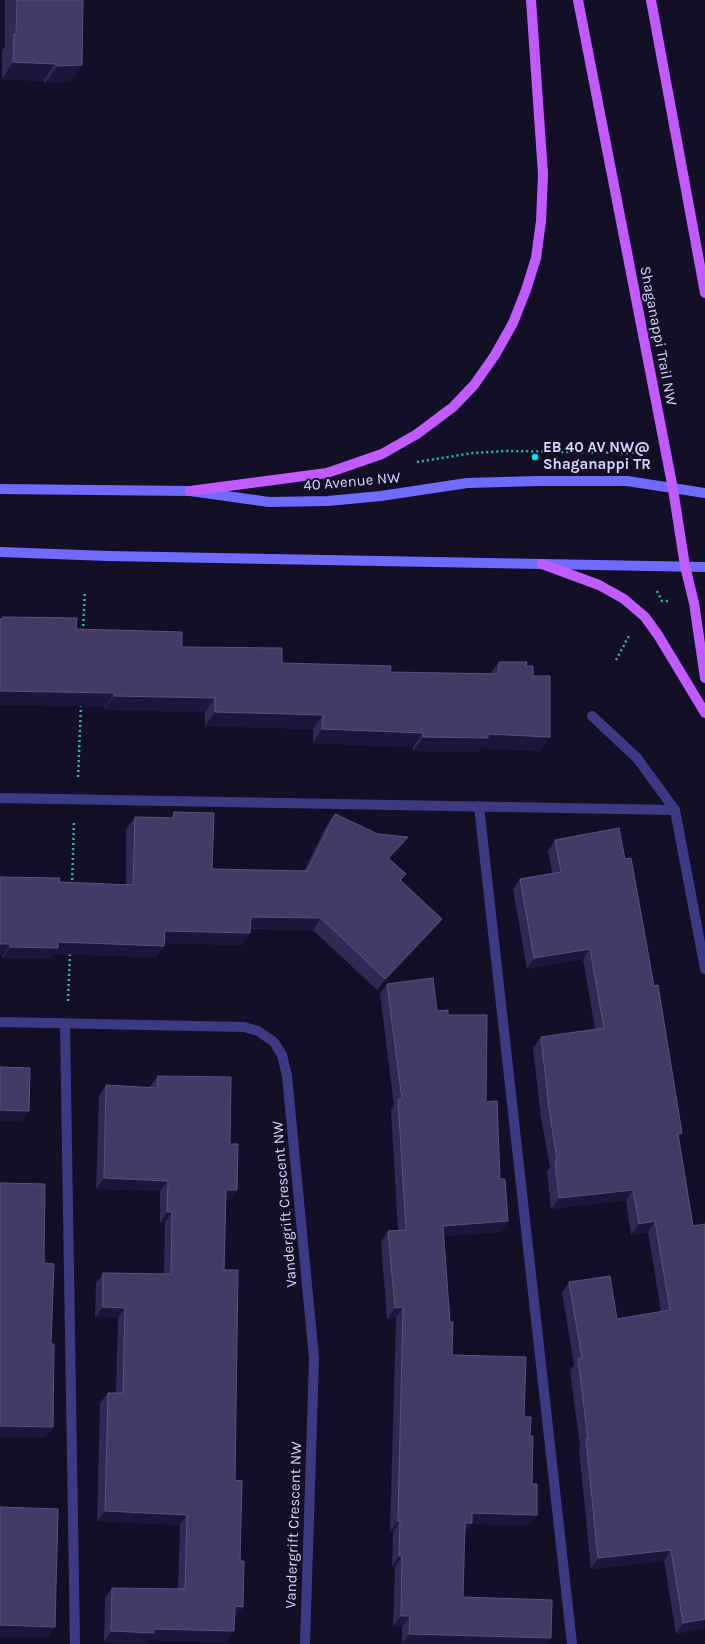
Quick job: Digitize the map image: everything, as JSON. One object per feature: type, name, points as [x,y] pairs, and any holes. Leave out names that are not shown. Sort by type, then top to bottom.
[{"type":"main road","points":[[190,491],[327,472],[382,454],[417,434],[453,406],[474,385],[496,355],[514,323],[526,290],[536,258],[541,221],[543,174],[532,0]]},
{"type":"main road","name":"Shaganappi Trail NW","points":[[578,0],[673,489],[685,566],[694,603],[705,678]]},
{"type":"main road","points":[[652,0],[705,293]]},
{"type":"main road","points":[[542,564],[599,585],[624,599],[644,617],[658,635],[705,712]]},
{"type":"street","name":"40 Avenue NW","points":[[0,489],[190,491],[269,502],[328,501],[467,483],[627,481],[705,493]]},
{"type":"street","points":[[0,552],[108,556],[705,566]]},
{"type":"street","points":[[592,716],[636,758],[675,810],[705,969]]},
{"type":"street","points":[[0,798],[675,810]]},
{"type":"street","points":[[479,806],[572,1644]]},
{"type":"street","name":"Vandergrift Crescent NW","points":[[0,1022],[244,1027],[258,1031],[274,1042],[282,1055],[287,1076],[314,1358],[305,1644]]},
{"type":"street","points":[[66,1024],[75,1644]]},
{"type":"path","points":[[418,462],[473,453],[507,451],[630,453],[641,451]]},
{"type":"path","points":[[656,591],[662,601],[668,601]]},
{"type":"path","points":[[616,660],[631,634]]},
{"type":"building","points":[[17,0],[83,0],[82,65],[57,66],[55,64],[13,62]]},
{"type":"building","points":[[3,617],[77,618],[76,629],[182,632],[182,647],[282,648],[282,663],[391,666],[390,672],[498,674],[499,662],[527,662],[526,666],[533,666],[533,676],[550,676],[550,737],[488,734],[488,738],[423,737],[423,733],[322,729],[323,715],[215,712],[215,698],[114,696],[114,693],[0,691],[0,619],[3,619]]},
{"type":"building","points":[[174,812],[214,813],[212,869],[307,871],[335,814],[378,834],[408,837],[388,858],[406,874],[400,880],[442,919],[385,979],[321,918],[251,917],[250,933],[165,931],[164,946],[58,942],[58,948],[10,947],[10,944],[0,944],[0,877],[60,878],[59,882],[133,885],[135,817],[174,818]]},
{"type":"building","points":[[619,828],[625,859],[631,858],[654,986],[658,985],[682,1133],[678,1134],[693,1226],[705,1224],[705,1619],[683,1623],[671,1550],[598,1558],[586,1439],[588,1439],[578,1359],[582,1358],[569,1282],[610,1276],[617,1319],[670,1310],[655,1221],[639,1224],[633,1190],[559,1198],[555,1161],[557,1160],[549,1108],[541,1037],[604,1028],[590,949],[534,958],[520,879],[561,872],[555,840]]},
{"type":"building","points":[[433,978],[437,1011],[448,1010],[448,1015],[487,1015],[486,1102],[497,1101],[500,1179],[505,1179],[508,1221],[443,1226],[450,1322],[453,1322],[452,1355],[526,1357],[524,1417],[531,1417],[530,1436],[533,1436],[532,1484],[537,1484],[537,1515],[472,1513],[472,1523],[465,1523],[463,1597],[552,1600],[551,1638],[409,1634],[410,1616],[401,1616],[402,1556],[399,1556],[400,1521],[398,1521],[403,1307],[395,1308],[388,1231],[406,1230],[398,1100],[402,1099],[387,984]]},
{"type":"building","points":[[0,1067],[30,1068],[29,1111],[0,1110]]},
{"type":"building","points":[[158,1076],[231,1077],[230,1144],[238,1144],[237,1190],[226,1190],[224,1270],[238,1270],[235,1480],[242,1481],[240,1561],[244,1561],[243,1607],[235,1606],[234,1631],[154,1629],[154,1633],[111,1631],[112,1588],[185,1589],[187,1515],[105,1511],[108,1393],[123,1393],[125,1308],[103,1307],[103,1273],[171,1274],[172,1212],[167,1212],[168,1181],[104,1178],[106,1085],[157,1088]]},
{"type":"building","points":[[0,1183],[45,1184],[44,1263],[54,1264],[51,1344],[54,1344],[53,1427],[0,1426]]},
{"type":"building","points":[[0,1507],[58,1509],[55,1627],[0,1625]]},
{"type":"place","name":"EB 40 AV NW@ Shaganappi TR","points":[[535,457]]}]
